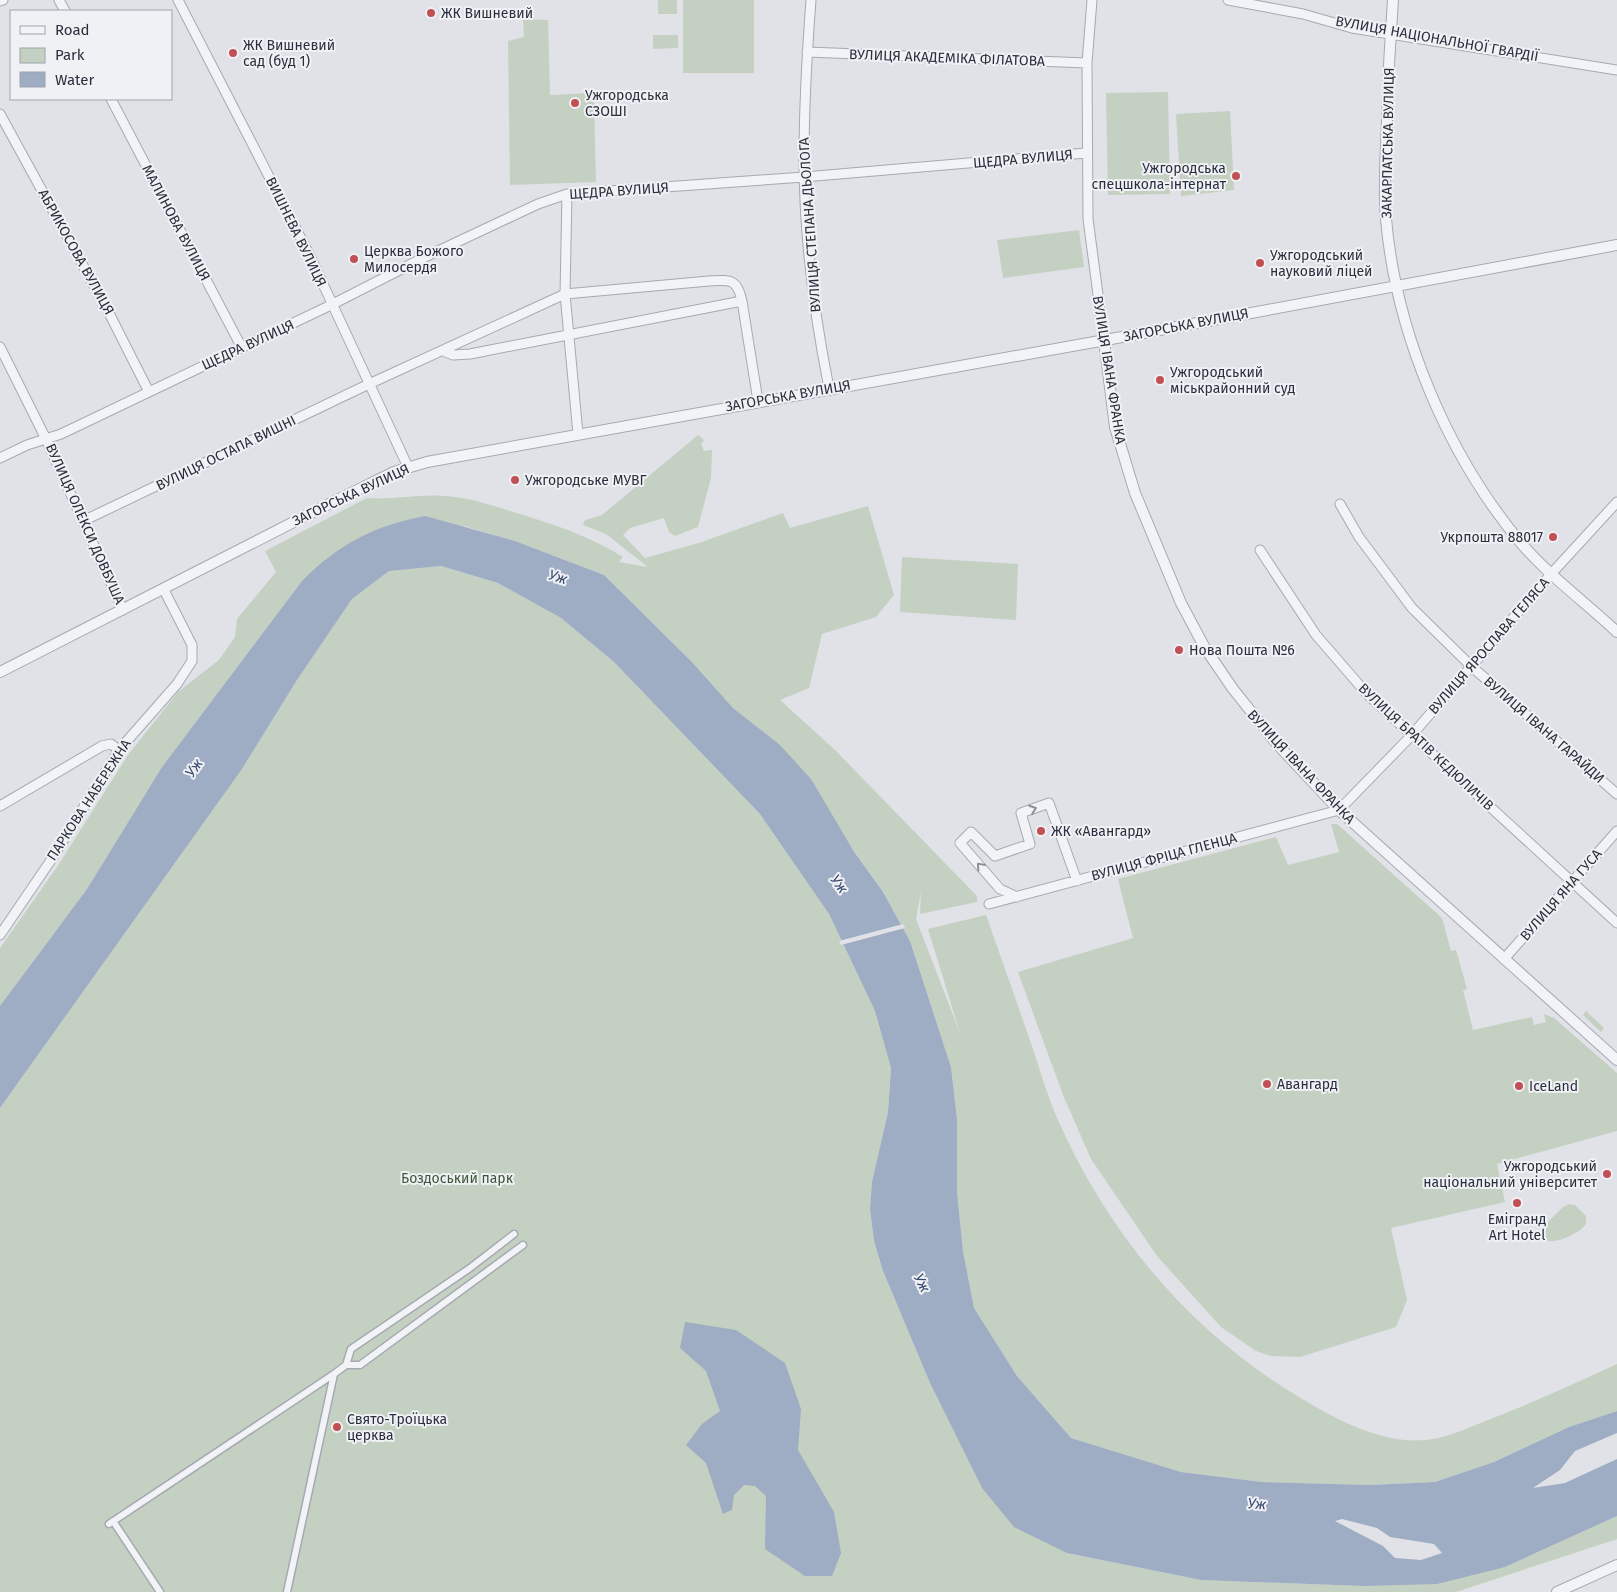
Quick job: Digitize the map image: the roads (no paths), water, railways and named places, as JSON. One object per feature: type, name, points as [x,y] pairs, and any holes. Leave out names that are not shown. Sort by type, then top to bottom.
[{"type":"street","name":"ВИШНЕВА ВУЛИЦЯ","points":[[178,0],[310,256],[331,305],[408,467]]},
{"type":"street","name":"ВУЛИЦЯ СТЕПАНА ДЬОЛОГА","points":[[811,0],[804,177],[812,287],[829,388]]},
{"type":"street","name":"ВУЛИЦЯ ІВАНА ФРАНКА","points":[[1092,0],[1087,63],[1086,153],[1088,219],[1110,400],[1121,451],[1144,518],[1181,603],[1205,648],[1246,707],[1277,744],[1339,810],[1617,1060]]},
{"type":"street","name":"ВУЛИЦЯ НАЦІОНАЛЬНОЇ ГВАРДІЇ","points":[[1228,0],[1390,34],[1617,70]]},
{"type":"street","name":"ЗАКАРПАТСЬКА ВУЛИЦЯ","points":[[1393,0],[1385,181],[1386,217],[1396,285],[1418,358],[1435,402],[1459,452],[1486,497],[1532,555],[1617,632]]},
{"type":"street","name":"ВУЛИЦЯ АКАДЕМІКА ФІЛАТОВА","points":[[808,52],[1087,63]]},
{"type":"street","name":"МАЛИНОВА ВУЛИЦЯ","points":[[112,100],[242,348]]},
{"type":"street","name":"АБРИКОСОВА ВУЛИЦЯ","points":[[0,114],[109,313],[149,392]]},
{"type":"street","name":"ЩЕДРА ВУЛИЦЯ","points":[[0,458],[27,444],[61,434],[331,305],[499,222],[538,204],[567,194],[804,177],[1086,153]]},
{"type":"street","points":[[567,194],[565,294],[578,434]]},
{"type":"street","name":"ЗАГОРСЬКА ВУЛИЦЯ","points":[[0,672],[164,590],[286,526],[408,467],[578,434],[1104,340],[1617,245]]},
{"type":"street","points":[[565,294],[728,280],[739,288],[758,401]]},
{"type":"street","name":"ВУЛИЦЯ ОСТАПА ВИШНІ","points":[[82,522],[369,384],[565,294]]},
{"type":"street","points":[[443,351],[453,355],[470,354],[528,341],[568,336],[742,301]]},
{"type":"street","name":"ВУЛИЦЯ ОЛЕКСИ ДОВБУША","points":[[0,346],[46,439],[123,610]]},
{"type":"street","name":"ВУЛИЦЯ ЯРОСЛАВА ГЕЛЯСА","points":[[1339,810],[1411,736],[1552,572],[1617,502]]},
{"type":"street","name":"ВУЛИЦЯ ІВАНА ГАРАЙДИ","points":[[1340,504],[1359,537],[1412,608],[1471,666],[1617,794]]},
{"type":"street","name":"ВУЛИЦЯ БРАТІВ КЕДЮЛИЧІВ","points":[[1260,550],[1300,612],[1326,647],[1368,695],[1571,883],[1617,922]]},
{"type":"street","name":"ПАРКОВА НАБЕРЕЖНА","points":[[0,935],[51,860],[119,750],[178,684],[192,661],[192,645],[164,590]]},
{"type":"street","points":[[0,806],[102,746],[111,744],[119,750]]},
{"type":"street","points":[[1017,896],[1000,889],[960,843],[971,832],[995,856],[1030,844],[1021,813],[1049,803],[1077,881]]},
{"type":"street","name":"ВУЛИЦЯ ФРІЦА ГЛЕНЦА","points":[[989,904],[1339,810]]},
{"type":"street","name":"ВУЛИЦЯ ЯНА ГУСА","points":[[1504,959],[1617,831]]},
{"type":"street","points":[[160,1592],[111,1523],[334,1374],[346,1365],[351,1349],[470,1268],[514,1234]]},
{"type":"street","points":[[346,1365],[360,1365],[523,1246]]},
{"type":"street","points":[[287,1592],[334,1374]]},
{"type":"street","points":[[1557,1592],[1617,1565]]},
{"type":"water","name":"Уж","points":[[425,516],[515,541],[604,575],[692,662],[733,708],[779,744],[811,779],[853,850],[883,892],[910,941],[951,1067],[957,1119],[957,1192],[963,1251],[974,1308],[1017,1376],[1071,1438],[1181,1472],[1262,1482],[1369,1485],[1435,1482],[1494,1462],[1569,1427],[1617,1411],[1617,1433],[1575,1451],[1560,1470],[1533,1488],[1565,1483],[1617,1459],[1617,1516],[1505,1567],[1437,1584],[1363,1586],[1201,1580],[1067,1553],[1014,1527],[982,1488],[930,1383],[883,1271],[874,1241],[870,1209],[872,1182],[888,1112],[891,1068],[875,1011],[829,914],[760,814],[614,662],[561,618],[498,583],[441,566],[389,571],[352,599],[297,680],[242,769],[0,1108],[0,1006],[87,889],[162,767],[302,581],[343,547],[358,538],[406,520]],"holes":[[[1342,1519],[1377,1528],[1390,1537],[1434,1544],[1442,1553],[1421,1560],[1395,1558],[1383,1546],[1335,1521]]]},
{"type":"water","points":[[685,1322],[736,1330],[785,1363],[801,1409],[798,1450],[834,1512],[841,1553],[832,1576],[805,1576],[765,1549],[766,1496],[755,1486],[744,1485],[734,1495],[732,1510],[723,1514],[706,1463],[686,1445],[702,1424],[720,1411],[706,1371],[680,1348]]},
{"type":"place","name":"ЖК Вишневий","points":[[431,13]]},
{"type":"place","name":"ЖК Вишневий сад (буд 1)","points":[[233,53]]},
{"type":"place","name":"Ужгородська СЗОШІ","points":[[575,103]]},
{"type":"place","name":"Ужгородська спецшкола-інтернат","points":[[1236,176]]},
{"type":"place","name":"Церква Божого Милосердя","points":[[354,259]]},
{"type":"place","name":"Ужгородський науковий ліцей","points":[[1260,263]]},
{"type":"place","name":"Ужгородський міськрайонний суд","points":[[1160,380]]},
{"type":"place","name":"Ужгородське МУВГ","points":[[515,480]]},
{"type":"place","name":"Укрпошта 88017","points":[[1553,537]]},
{"type":"place","name":"Нова Пошта №6","points":[[1179,650]]},
{"type":"place","name":"ЖК «Авангард»","points":[[1041,831]]},
{"type":"place","name":"Авангард","points":[[1267,1084]]},
{"type":"place","name":"IceLand","points":[[1519,1086]]},
{"type":"place","name":"Ужгородський національний університет","points":[[1607,1174]]},
{"type":"place","name":"Емігранд Art Hotel","points":[[1517,1203]]},
{"type":"place","name":"Свято-Троїцька церква","points":[[337,1427]]},
{"type":"park label","name":"Боздоський парк","points":[[457,1178]]}]
